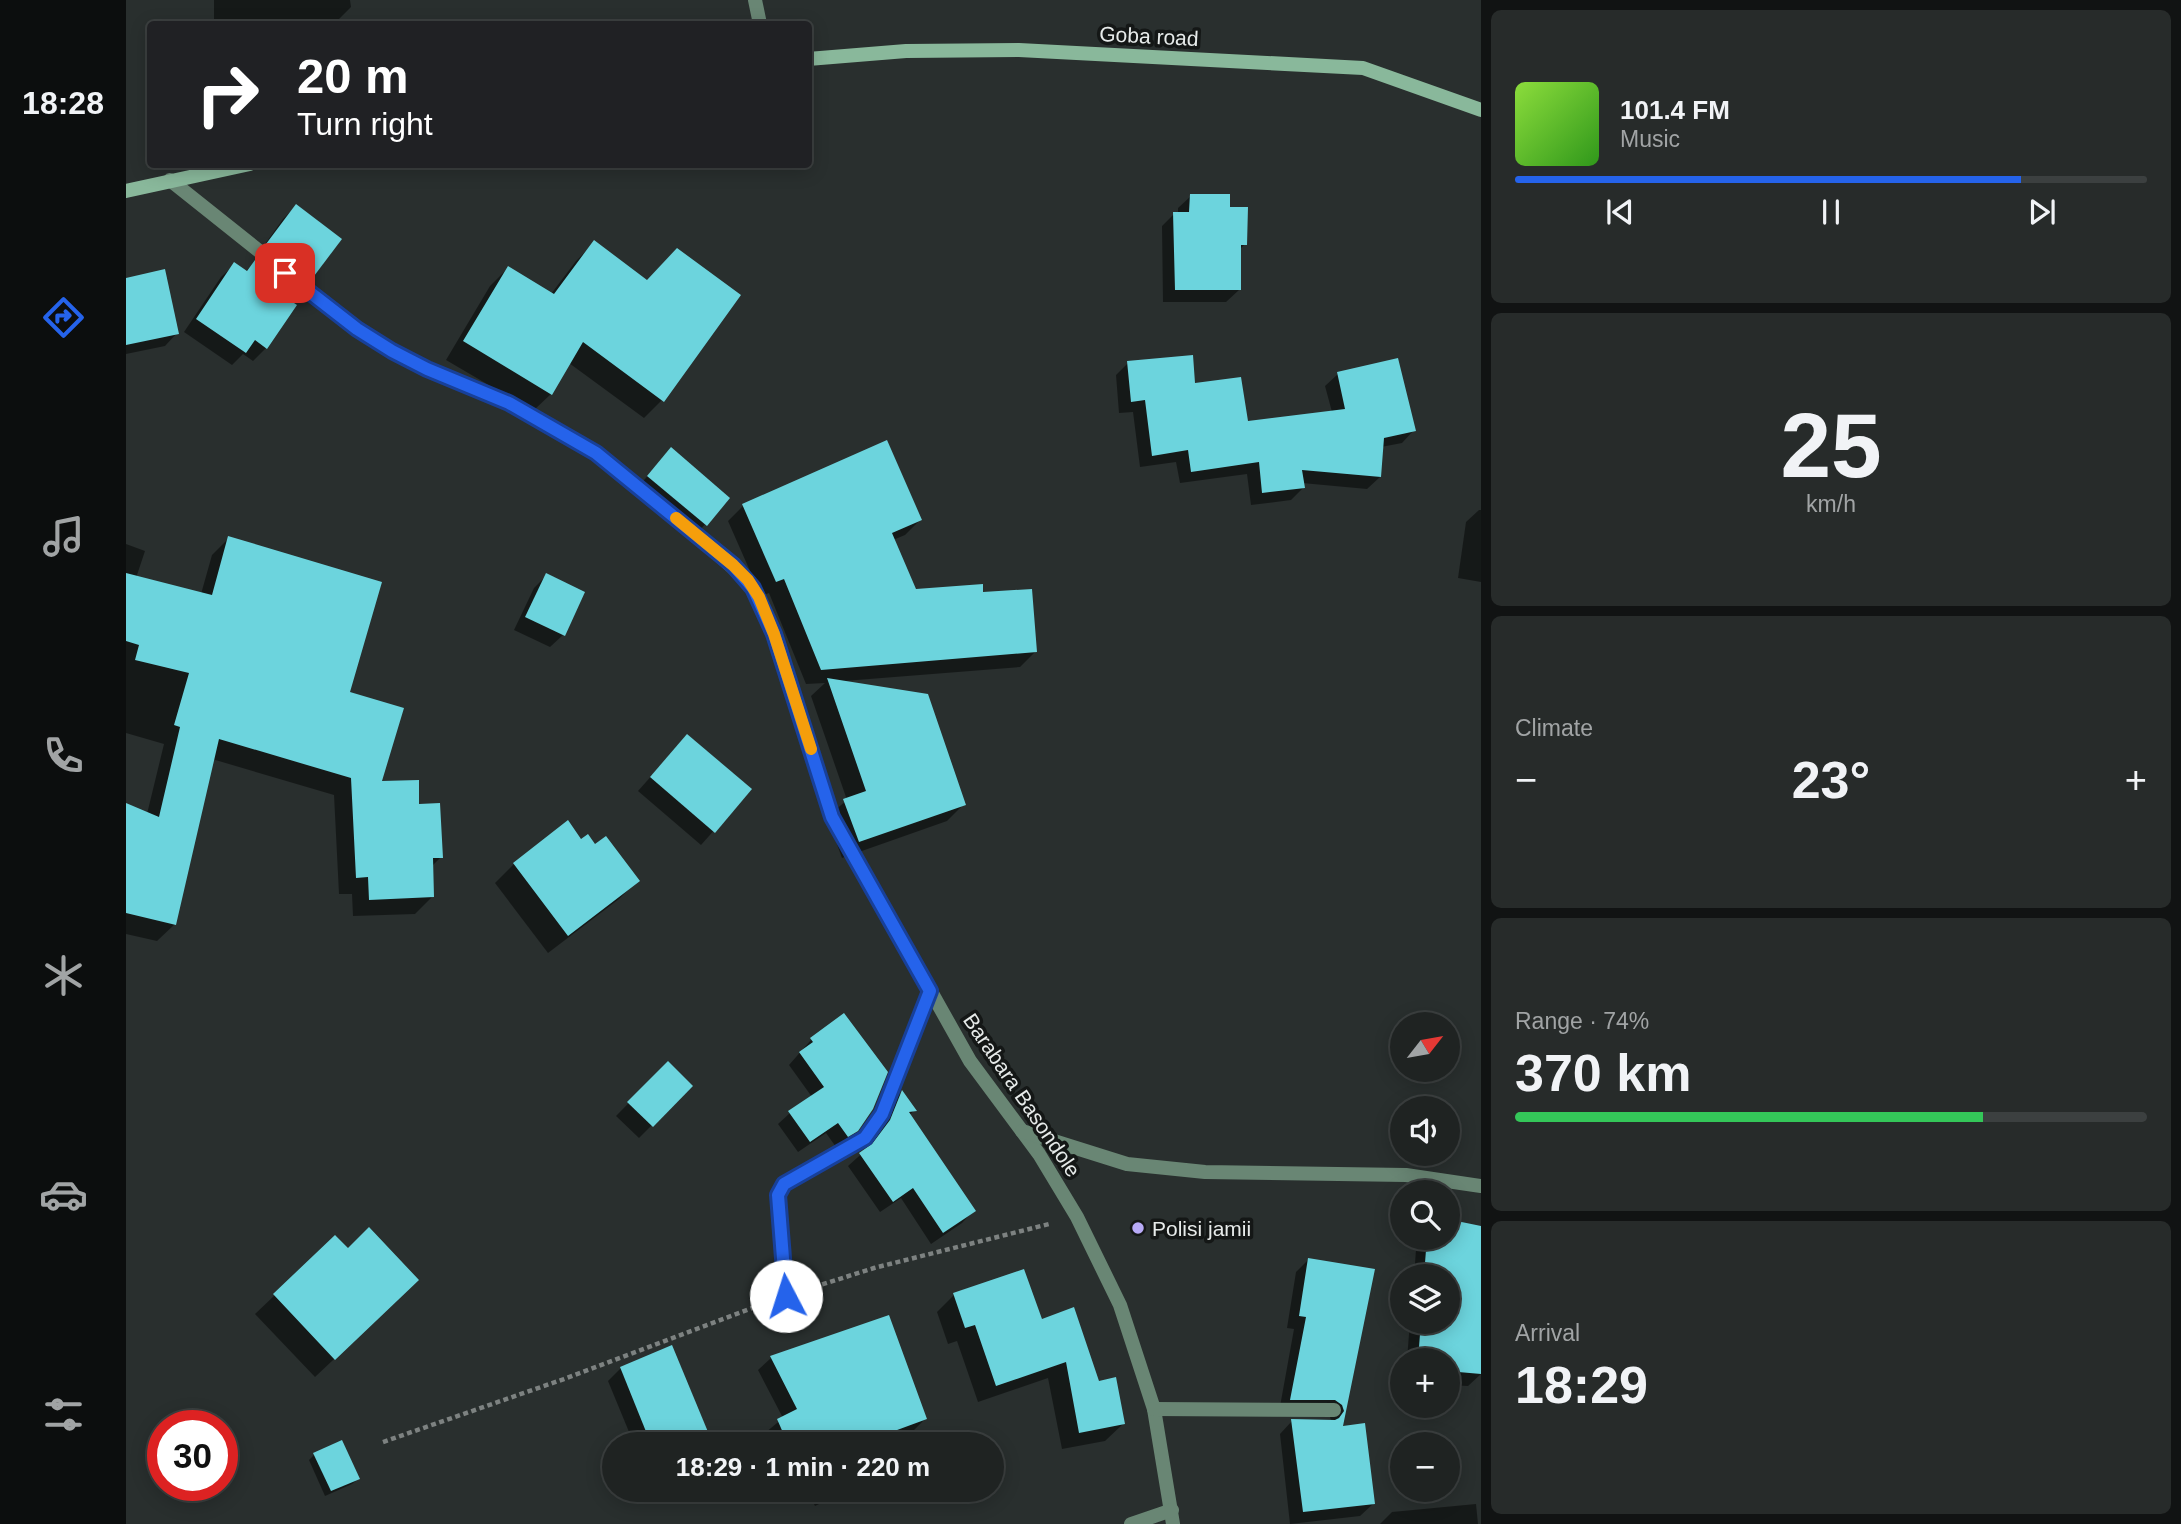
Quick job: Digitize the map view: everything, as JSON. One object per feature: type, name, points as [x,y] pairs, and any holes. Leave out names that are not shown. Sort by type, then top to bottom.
[{"type":"main road","name":"Goba road","points":[[812,59],[906,51],[1019,51],[1363,68],[1481,110]]},
{"type":"main road","points":[[126,191],[230,168]]},
{"type":"street","points":[[755,0],[759,21]]},
{"type":"street","name":"Barabara Basondole","points":[[170,180],[357,329],[427,369],[509,403],[596,453],[748,580],[759,597],[774,634],[832,817],[970,1061],[1039,1154],[1077,1217],[1121,1304],[1154,1409],[1173,1517]]},
{"type":"street","points":[[786,1296],[778,1195],[784,1184],[865,1138],[882,1114],[930,991]]},
{"type":"street","points":[[1022,1131],[1127,1164],[1205,1172],[1406,1175],[1481,1186]]},
{"type":"street","points":[[1154,1409],[1334,1410]]},
{"type":"street","points":[[1131,1524],[1173,1517]]},
{"type":"path","points":[[383,1442],[564,1379],[786,1296],[874,1268],[1077,1217]]},
{"type":"building","points":[[1190,194],[1230,194],[1230,207],[1248,207],[1247,245],[1241,245],[1241,290],[1175,290],[1173,212],[1189,212]]},
{"type":"building","points":[[296,204],[342,239],[311,280],[266,244]]},
{"type":"building","points":[[594,240],[647,280],[677,248],[741,295],[664,402],[583,342],[552,395],[463,341],[508,266],[554,294]]},
{"type":"building","points":[[255,260],[299,295],[294,303],[297,305],[267,349],[255,340],[246,353],[196,319],[234,262],[247,271]]},
{"type":"building","points":[[165,269],[179,334],[126,345],[126,278]]},
{"type":"building","points":[[1193,355],[1195,383],[1241,377],[1248,421],[1345,409],[1337,372],[1398,358],[1416,431],[1384,438],[1381,477],[1302,470],[1305,488],[1262,493],[1259,462],[1191,472],[1188,450],[1152,456],[1145,400],[1131,402],[1127,361]]},
{"type":"building","points":[[887,440],[922,520],[892,533],[916,589],[983,584],[983,592],[1032,589],[1037,652],[821,670],[784,579],[776,582],[742,504]]},
{"type":"building","points":[[671,447],[730,498],[707,526],[647,476]]},
{"type":"building","points":[[228,536],[382,582],[350,692],[404,708],[382,781],[419,780],[419,804],[440,803],[443,858],[433,858],[434,897],[369,900],[368,877],[356,878],[351,778],[219,739],[176,925],[126,913],[126,803],[159,817],[180,727],[174,725],[189,673],[135,660],[139,645],[126,641],[126,573],[212,595]]},
{"type":"building","points":[[546,573],[585,592],[565,636],[525,617]]},
{"type":"building","points":[[827,678],[928,694],[966,805],[859,842],[843,799],[866,791]]},
{"type":"building","points":[[687,734],[752,789],[715,833],[650,777]]},
{"type":"building","points":[[568,820],[581,839],[588,834],[595,844],[606,836],[640,881],[568,936],[513,863]]},
{"type":"building","points":[[844,1013],[888,1072],[873,1109],[858,1131],[848,1137],[838,1123],[810,1142],[788,1111],[824,1087],[799,1052],[813,1042],[810,1038]]},
{"type":"building","points":[[668,1061],[693,1086],[653,1127],[627,1102]]},
{"type":"building","points":[[902,1090],[917,1111],[909,1112],[976,1211],[943,1233],[913,1188],[893,1202],[859,1153],[872,1144],[890,1120]]},
{"type":"building","points":[[1460,1222],[1481,1226],[1481,1374],[1460,1372],[1460,1348],[1419,1348],[1420,1334],[1460,1334],[1460,1264],[1425,1264],[1426,1250],[1460,1250]]},
{"type":"building","points":[[369,1227],[419,1280],[335,1360],[273,1294],[335,1235],[348,1248]]},
{"type":"building","points":[[1308,1258],[1375,1269],[1343,1426],[1365,1423],[1375,1504],[1303,1512],[1291,1419],[1335,1420],[1344,1411],[1342,1405],[1335,1400],[1290,1400],[1306,1317],[1299,1316]]},
{"type":"building","points":[[1024,1269],[1042,1319],[1074,1307],[1099,1381],[1116,1377],[1125,1424],[1079,1433],[1066,1362],[996,1386],[975,1325],[965,1328],[953,1293]]},
{"type":"building","points":[[889,1315],[927,1419],[892,1432],[783,1432],[777,1419],[797,1409],[770,1356]]},
{"type":"building","points":[[672,1345],[708,1432],[646,1432],[620,1367]]},
{"type":"building","points":[[342,1440],[360,1479],[331,1491],[313,1453]]},
{"type":"slow traffic","points":[[676,518],[733,565],[748,580],[759,597],[774,634],[811,749]]},
{"type":"place","name":"Polisi jamii","points":[[1138,1228]]},
{"type":"route","points":[[285,273],[357,329],[392,351],[427,369],[509,403],[596,453],[733,565],[748,580],[759,597],[774,634],[832,817],[930,991],[882,1114],[865,1138],[784,1184],[778,1195],[786,1296]]}]
